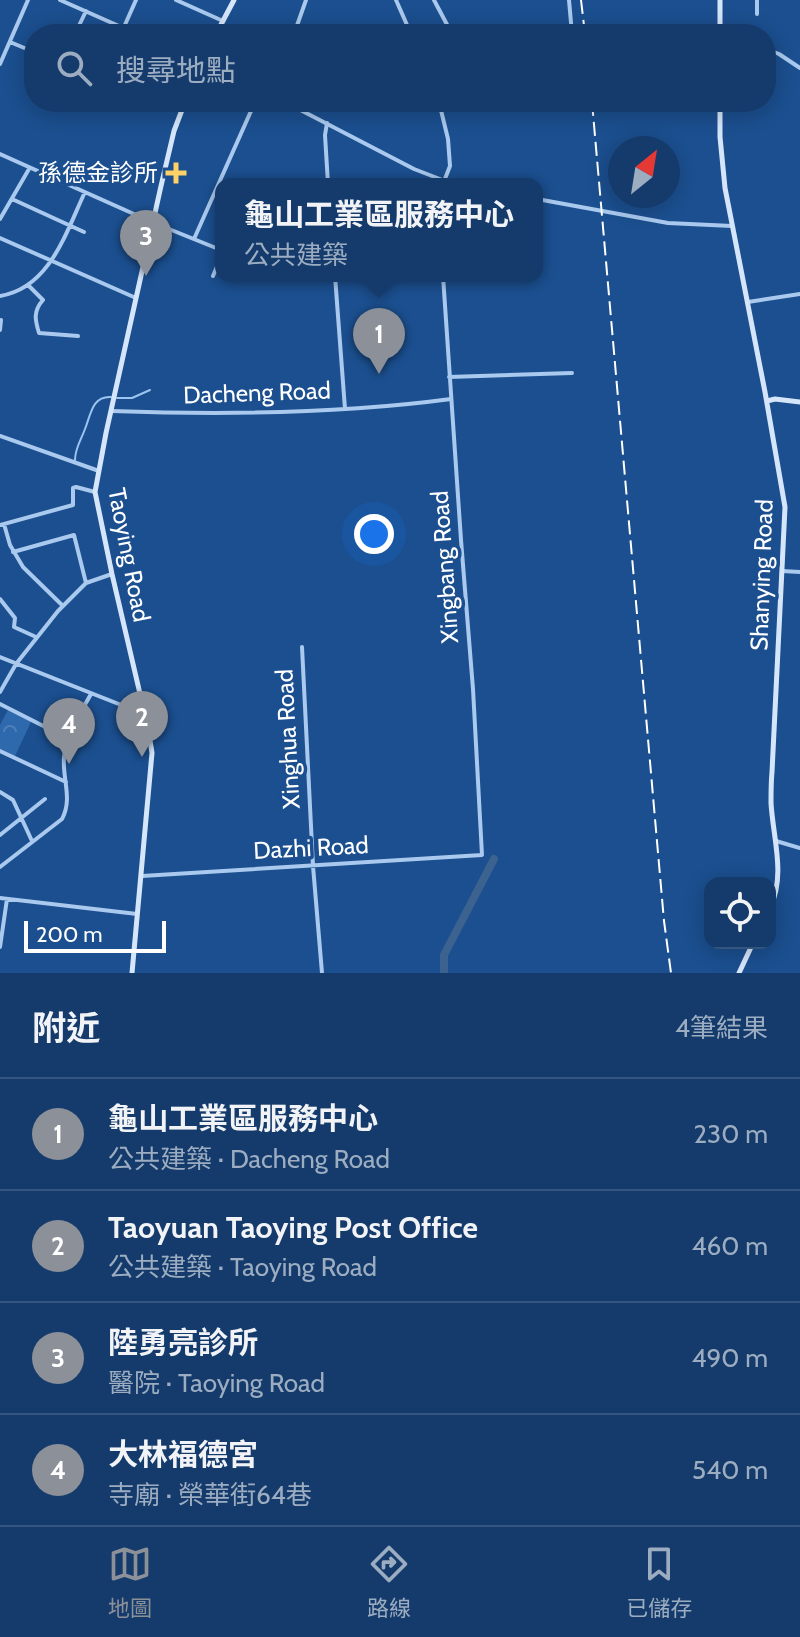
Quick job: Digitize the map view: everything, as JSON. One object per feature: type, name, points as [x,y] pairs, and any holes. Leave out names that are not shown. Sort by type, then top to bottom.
[{"type":"main road","points":[[221,24],[234,0]]},
{"type":"main road","points":[[720,0],[720,24]]},
{"type":"main road","name":"Taoying Road","points":[[132,973],[152,753],[95,492],[136,298],[174,131],[181,112]]},
{"type":"main road","name":"Shanying Road","points":[[720,112],[724,180],[785,507],[771,803],[779,872],[776,892]]},
{"type":"main road","points":[[767,401],[800,402]]},
{"type":"main road","points":[[739,973],[750,949]]},
{"type":"street","points":[[0,64],[28,0]]},
{"type":"street","points":[[60,0],[114,24]]},
{"type":"street","points":[[125,24],[136,0]]},
{"type":"street","points":[[176,0],[223,21]]},
{"type":"street","points":[[298,24],[306,0]]},
{"type":"street","points":[[396,0],[407,24]]},
{"type":"street","points":[[434,0],[447,24]]},
{"type":"street","points":[[757,0],[757,14]]},
{"type":"street","points":[[569,1],[571,24]]},
{"type":"street","points":[[80,24],[86,11]]},
{"type":"street","points":[[10,42],[24,48]]},
{"type":"street","points":[[776,53],[800,68]]},
{"type":"street","points":[[221,178],[251,112]]},
{"type":"street","points":[[305,112],[433,178]]},
{"type":"street","points":[[441,112],[450,166],[446,178]]},
{"type":"street","points":[[327,123],[328,178]]},
{"type":"street","points":[[0,154],[215,248]]},
{"type":"street","points":[[0,219],[29,168]]},
{"type":"street","points":[[0,296],[15,294],[50,266],[85,191]]},
{"type":"street","points":[[194,239],[215,192]]},
{"type":"street","points":[[12,199],[84,232]]},
{"type":"street","points":[[543,200],[668,223],[732,226]]},
{"type":"street","points":[[0,238],[136,298]]},
{"type":"street","points":[[213,276],[215,271]]},
{"type":"street","points":[[335,282],[345,409]]},
{"type":"street","name":"Xingbang Road","points":[[443,282],[482,855]]},
{"type":"street","points":[[28,285],[43,300],[36,309],[39,333],[78,336]]},
{"type":"street","points":[[748,302],[800,294]]},
{"type":"street","points":[[0,330],[1,320]]},
{"type":"street","points":[[449,377],[572,373]]},
{"type":"street","name":"Dacheng Road","points":[[112,411],[184,414],[345,409],[392,407],[451,399]]},
{"type":"street","points":[[0,436],[99,471]]},
{"type":"street","points":[[63,606],[23,567],[2,525],[73,505],[73,488],[95,492]]},
{"type":"street","points":[[13,552],[74,535],[86,583]]},
{"type":"street","points":[[782,571],[800,572]]},
{"type":"street","points":[[0,692],[16,664],[63,606],[86,583],[112,574]]},
{"type":"street","points":[[0,599],[15,618],[14,627],[36,637]]},
{"type":"street","name":"Xinghua Road","points":[[302,647],[313,866],[322,973]]},
{"type":"street","points":[[0,657],[144,714]]},
{"type":"street","points":[[0,867],[62,819],[67,810],[63,760],[67,738],[91,694]]},
{"type":"street","points":[[0,704],[67,738]]},
{"type":"street","points":[[0,751],[66,782]]},
{"type":"street","points":[[0,792],[13,800],[32,841]]},
{"type":"street","points":[[0,835],[45,799]]},
{"type":"street","points":[[776,841],[800,848]]},
{"type":"street","name":"Dazhi Road","points":[[142,876],[482,855]]},
{"type":"street","points":[[0,898],[138,915]]},
{"type":"street","points":[[0,947],[7,899]]},
{"type":"green space","points":[[8,710],[32,720],[15,756],[0,749],[0,725]]},
{"type":"waterway","points":[[117,398],[132,398],[150,390]]},
{"type":"waterway","points":[[75,460],[93,407],[100,399],[111,397]]},
{"type":"waterway","points":[[444,973],[444,955],[494,859]]},
{"type":"railway","points":[[581,0],[584,24]]},
{"type":"railway","points":[[593,112],[671,973]]},
{"type":"place","name":"孫德金診所","points":[[176,173]]},
{"type":"place","name":"陸勇亮診所","points":[[146,276]]},
{"type":"place","name":"龜山工業區服務中心","points":[[379,374]]},
{"type":"place","name":"Taoyuan Taoying Post Office","points":[[142,757]]},
{"type":"place","name":"大林福德宮","points":[[69,764]]}]
